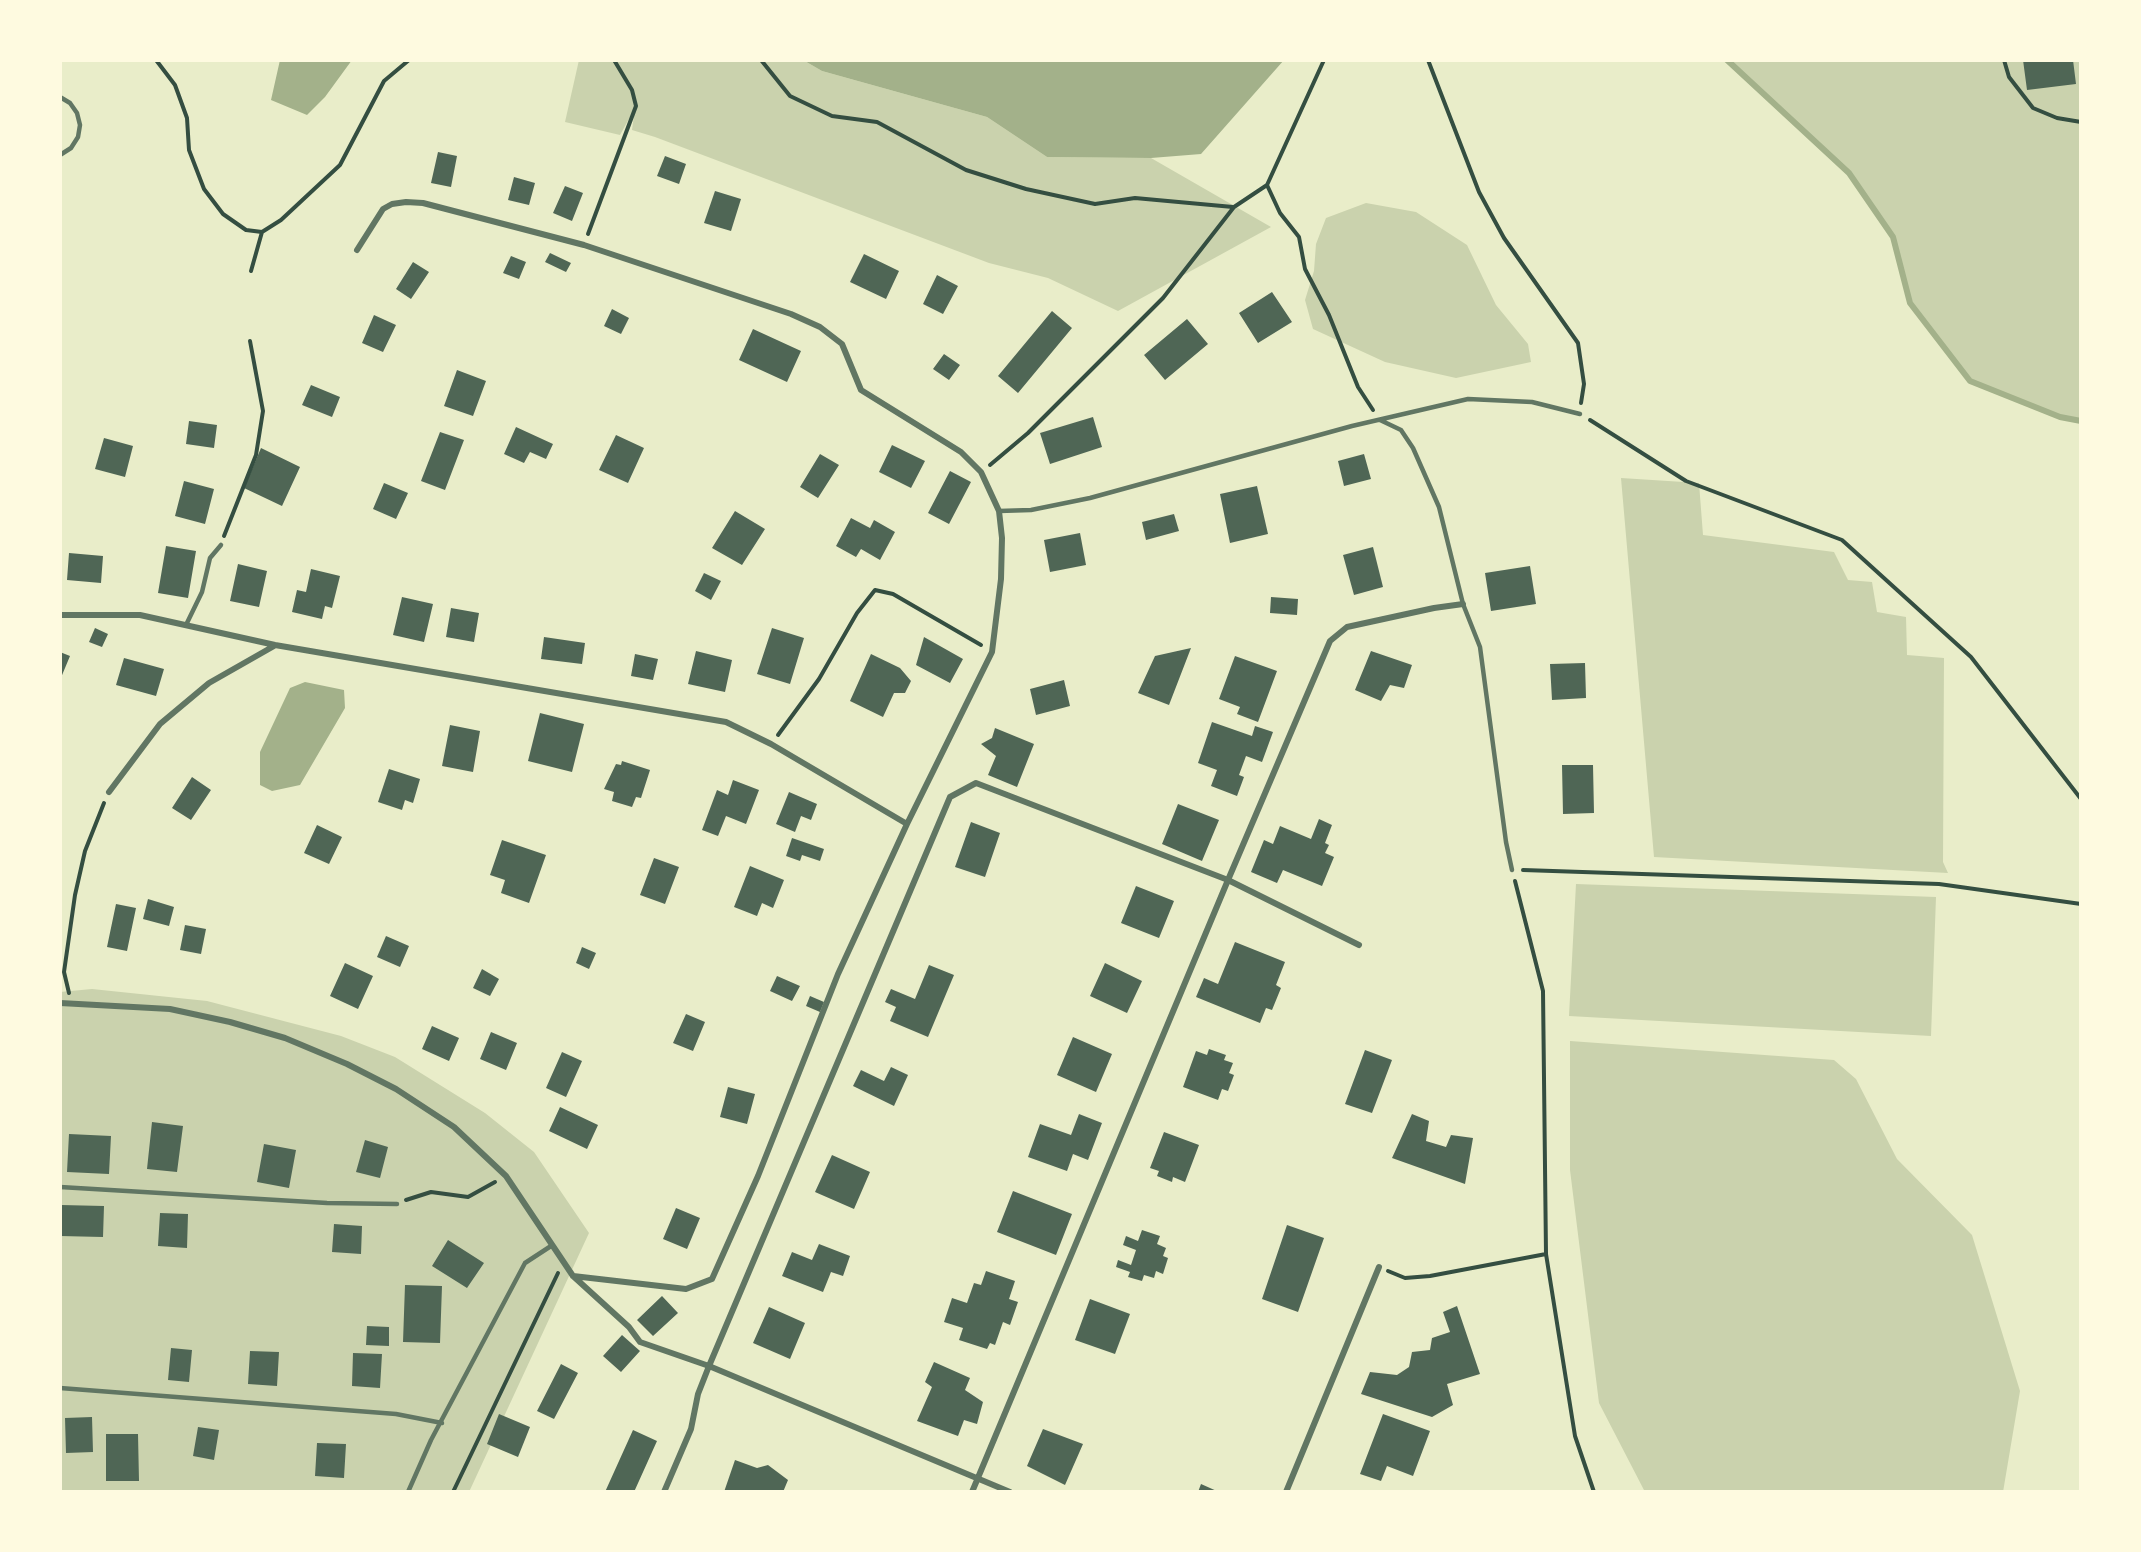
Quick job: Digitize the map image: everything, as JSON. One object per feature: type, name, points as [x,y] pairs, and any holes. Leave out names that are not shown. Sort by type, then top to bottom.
[{"type":"street","points":[[357,250],[383,209],[392,204],[423,203],[584,245],[791,314],[820,327],[842,344],[861,390],[961,452],[981,472],[999,511],[1001,579],[992,652],[907,824],[838,974],[758,1176],[712,1279],[686,1289],[573,1276]]},
{"type":"street","points":[[972,1492],[1330,641],[1347,627],[1463,604]]},
{"type":"street","points":[[60,615],[140,615],[225,636],[726,722],[771,744],[907,824]]},
{"type":"street","points":[[109,792],[160,724],[209,684],[275,645]]},
{"type":"street","points":[[664,1492],[691,1429],[698,1394],[709,1366],[950,797],[976,783],[1228,880],[1359,945]]},
{"type":"street","points":[[60,1003],[170,1009],[230,1022],[285,1038],[347,1064],[396,1089],[454,1127],[506,1176],[573,1276],[629,1327],[640,1342],[709,1366],[979,1477],[1010,1492]]},
{"type":"street","points":[[1286,1492],[1379,1267]]},
{"type":"lane","points":[[60,97],[70,103],[77,113],[80,125],[78,138],[71,148],[60,155]]},
{"type":"lane","points":[[999,511],[1031,510],[1090,498],[1380,420],[1468,399],[1532,402],[1580,414]]},
{"type":"lane","points":[[1380,420],[1401,429],[1413,448],[1439,507],[1463,604],[1480,647],[1506,842],[1512,870]]},
{"type":"lane","points":[[186,625],[202,592],[210,558],[221,545]]},
{"type":"lane","points":[[60,1187],[162,1191],[327,1203],[397,1204]]},
{"type":"lane","points":[[408,1492],[525,1263],[551,1246]]},
{"type":"lane","points":[[60,1388],[396,1414],[442,1423]]},
{"type":"path","points":[[156,60],[175,85],[187,118],[189,150],[204,189],[223,213],[246,230],[262,232],[281,220],[339,165],[384,81],[410,60]]},
{"type":"path","points":[[584,245],[636,106],[632,90],[614,60]]},
{"type":"path","points":[[761,60],[790,96],[832,116],[877,122],[966,170],[1026,189],[1095,204],[1135,198],[1234,207]]},
{"type":"path","points":[[981,472],[1028,433],[1162,298],[1234,207],[1267,185],[1324,60]]},
{"type":"path","points":[[1428,60],[1479,192],[1504,238],[1578,343],[1584,384],[1580,414],[1686,481],[1842,540],[1971,657],[2081,799]]},
{"type":"path","points":[[2004,60],[2009,77],[2033,108],[2057,118],[2081,122]]},
{"type":"path","points":[[1267,185],[1280,213],[1299,237],[1305,269],[1329,315],[1358,387],[1380,420]]},
{"type":"path","points":[[250,271],[262,232]]},
{"type":"path","points":[[221,545],[256,455],[263,411],[250,341]]},
{"type":"path","points":[[771,744],[819,680],[856,612],[874,590],[893,594],[992,652]]},
{"type":"path","points":[[71,1002],[64,972],[75,895],[86,851],[109,792]]},
{"type":"path","points":[[1594,1492],[1575,1436],[1546,1254],[1543,991],[1512,870],[1939,884],[2081,904]]},
{"type":"path","points":[[397,1204],[431,1192],[468,1197],[506,1176]]},
{"type":"path","points":[[1379,1267],[1405,1278],[1546,1254]]},
{"type":"path","points":[[453,1492],[563,1262]]},
{"type":"shaded area","points":[[280,60],[352,60],[325,97],[307,115],[271,100]]},
{"type":"shaded area","points":[[579,60],[803,60],[822,71],[987,117],[1047,157],[1151,158],[1271,227],[1118,311],[1048,278],[989,263],[632,130],[635,108],[620,135],[565,122]]},
{"type":"shaded area","points":[[803,60],[1284,60],[1201,154],[1151,158],[1047,157],[987,117],[822,71]]},
{"type":"shaded area","points":[[1727,60],[2081,60],[2081,421],[2060,417],[1970,381],[1910,303],[1893,237],[1849,173]]},
{"type":"shaded area","points":[[1366,203],[1416,212],[1467,245],[1496,305],[1528,344],[1531,362],[1456,378],[1385,362],[1313,329],[1305,300],[1314,271],[1316,244],[1326,218]]},
{"type":"shaded area","points":[[1621,478],[1699,483],[1703,535],[1834,552],[1848,580],[1872,582],[1877,612],[1906,617],[1907,655],[1944,658],[1943,862],[1948,873],[1654,857]]},
{"type":"shaded area","points":[[305,682],[344,690],[345,708],[300,785],[272,791],[260,785],[260,752],[290,688]]},
{"type":"shaded area","points":[[1576,884],[1936,897],[1931,1036],[1569,1016]]},
{"type":"shaded area","points":[[92,989],[207,1001],[341,1036],[395,1057],[485,1113],[534,1152],[589,1233],[469,1492],[60,1492],[60,992]]},
{"type":"shaded area","points":[[1570,1041],[1834,1060],[1856,1079],[1897,1159],[1972,1235],[2020,1391],[2003,1492],[1645,1492],[1599,1403],[1570,1170]]},
{"type":"building","points":[[2023,60],[2073,60],[2076,84],[2027,90]]},
{"type":"building","points":[[438,152],[457,156],[451,187],[431,183]]},
{"type":"building","points":[[665,156],[686,164],[679,184],[657,176]]},
{"type":"building","points":[[514,177],[535,183],[529,205],[508,200]]},
{"type":"building","points":[[565,186],[583,193],[572,221],[553,213]]},
{"type":"building","points":[[715,191],[741,199],[731,231],[704,223]]},
{"type":"building","points":[[550,253],[571,263],[566,272],[545,262]]},
{"type":"building","points":[[864,254],[899,271],[886,299],[850,282]]},
{"type":"building","points":[[511,256],[526,262],[519,279],[503,273]]},
{"type":"building","points":[[413,262],[429,272],[411,299],[396,289]]},
{"type":"building","points":[[937,275],[958,286],[943,314],[923,304]]},
{"type":"building","points":[[1272,292],[1292,322],[1258,343],[1239,313]]},
{"type":"building","points":[[612,309],[629,318],[621,334],[604,326]]},
{"type":"building","points":[[1052,311],[1072,328],[1018,393],[998,376]]},
{"type":"building","points":[[374,315],[396,325],[383,352],[362,343]]},
{"type":"building","points":[[1187,319],[1208,344],[1165,380],[1144,355]]},
{"type":"building","points":[[753,329],[801,351],[787,382],[739,360]]},
{"type":"building","points":[[944,354],[960,365],[949,380],[933,369]]},
{"type":"building","points":[[457,370],[486,381],[473,416],[444,406]]},
{"type":"building","points":[[311,385],[340,397],[332,417],[302,405]]},
{"type":"building","points":[[1093,417],[1102,447],[1050,464],[1040,433]]},
{"type":"building","points":[[189,421],[217,425],[214,448],[186,444]]},
{"type":"building","points":[[516,427],[553,444],[546,459],[530,452],[524,463],[504,454]]},
{"type":"building","points":[[440,432],[464,440],[445,490],[421,481]]},
{"type":"building","points":[[616,435],[644,448],[628,483],[599,470]]},
{"type":"building","points":[[104,438],[133,446],[125,477],[95,469]]},
{"type":"building","points":[[892,445],[925,461],[911,488],[879,472]]},
{"type":"building","points":[[261,448],[300,467],[282,506],[244,488]]},
{"type":"building","points":[[820,454],[839,465],[818,498],[800,487]]},
{"type":"building","points":[[1364,454],[1371,479],[1344,486],[1338,461]]},
{"type":"building","points":[[950,471],[971,482],[949,524],[928,513]]},
{"type":"building","points":[[184,481],[214,489],[205,524],[175,516]]},
{"type":"building","points":[[384,483],[408,493],[396,519],[373,509]]},
{"type":"building","points":[[1257,486],[1268,534],[1230,543],[1220,494]]},
{"type":"building","points":[[735,511],[765,529],[742,565],[712,548]]},
{"type":"building","points":[[1174,514],[1179,531],[1146,540],[1142,522]]},
{"type":"building","points":[[851,518],[870,528],[874,520],[895,532],[880,560],[861,549],[856,557],[836,546]]},
{"type":"building","points":[[1080,533],[1086,565],[1050,572],[1044,540]]},
{"type":"building","points":[[166,546],[196,551],[188,598],[158,593]]},
{"type":"building","points":[[1373,547],[1383,587],[1354,595],[1343,555]]},
{"type":"building","points":[[69,553],[103,556],[101,583],[67,580]]},
{"type":"building","points":[[238,564],[267,571],[259,607],[230,601]]},
{"type":"building","points":[[1530,566],[1536,604],[1491,611],[1485,573]]},
{"type":"building","points":[[311,569],[340,576],[332,608],[325,606],[322,619],[292,612],[297,590],[306,592]]},
{"type":"building","points":[[704,573],[721,581],[711,600],[695,591]]},
{"type":"building","points":[[402,597],[433,604],[424,642],[393,635]]},
{"type":"building","points":[[1271,597],[1298,599],[1297,615],[1270,613]]},
{"type":"building","points":[[451,608],[479,613],[474,642],[446,637]]},
{"type":"building","points":[[95,628],[108,634],[102,647],[89,642]]},
{"type":"building","points":[[772,628],[804,638],[790,684],[757,674]]},
{"type":"building","points":[[544,637],[585,643],[582,664],[541,659]]},
{"type":"building","points":[[924,637],[963,659],[950,683],[916,665]]},
{"type":"building","points":[[1191,648],[1169,705],[1138,693],[1155,656]]},
{"type":"building","points":[[696,651],[732,660],[725,692],[688,684]]},
{"type":"building","points":[[1371,651],[1412,665],[1404,688],[1390,685],[1381,701],[1355,690]]},
{"type":"building","points":[[60,652],[70,656],[60,680]]},
{"type":"building","points":[[635,654],[658,659],[653,680],[631,676]]},
{"type":"building","points":[[871,654],[900,668],[911,681],[905,693],[894,693],[883,717],[850,701]]},
{"type":"building","points":[[1235,656],[1277,671],[1258,722],[1237,714],[1240,707],[1219,699]]},
{"type":"building","points":[[124,658],[164,669],[156,696],[116,685]]},
{"type":"building","points":[[1585,663],[1586,698],[1552,700],[1550,664]]},
{"type":"building","points":[[1064,680],[1070,706],[1036,715],[1030,689]]},
{"type":"building","points":[[540,713],[584,724],[572,772],[528,761]]},
{"type":"building","points":[[1212,722],[1252,736],[1255,726],[1273,732],[1262,762],[1246,756],[1239,775],[1244,777],[1237,796],[1211,786],[1217,770],[1198,763]]},
{"type":"building","points":[[450,725],[480,731],[473,772],[442,766]]},
{"type":"building","points":[[995,728],[1034,744],[1017,787],[988,775],[996,756],[981,744],[992,738]]},
{"type":"building","points":[[622,761],[650,770],[641,798],[636,797],[632,807],[612,801],[614,792],[604,789],[616,764],[621,765]]},
{"type":"building","points":[[1562,765],[1593,765],[1594,813],[1563,814]]},
{"type":"building","points":[[389,769],[420,779],[413,803],[405,800],[402,810],[378,802]]},
{"type":"building","points":[[192,777],[211,790],[191,820],[172,808]]},
{"type":"building","points":[[733,780],[759,790],[746,824],[726,816],[718,836],[702,830],[717,790],[728,795]]},
{"type":"building","points":[[789,792],[817,804],[811,820],[801,816],[795,832],[776,824]]},
{"type":"building","points":[[1178,804],[1219,820],[1202,861],[1162,844]]},
{"type":"building","points":[[1319,819],[1332,825],[1325,843],[1329,845],[1325,853],[1334,857],[1322,886],[1283,870],[1277,883],[1251,872],[1264,840],[1273,844],[1280,826],[1311,839]]},
{"type":"building","points":[[971,822],[1000,833],[985,877],[955,867]]},
{"type":"building","points":[[317,825],[342,837],[329,864],[304,853]]},
{"type":"building","points":[[792,838],[824,849],[820,861],[802,855],[800,861],[786,856]]},
{"type":"building","points":[[502,840],[546,855],[529,903],[501,893],[505,880],[490,875]]},
{"type":"building","points":[[654,858],[679,867],[665,904],[640,895]]},
{"type":"building","points":[[750,866],[784,880],[773,908],[762,903],[757,916],[734,907]]},
{"type":"building","points":[[1136,886],[1174,901],[1159,938],[1121,923]]},
{"type":"building","points":[[148,899],[174,907],[169,926],[143,919]]},
{"type":"building","points":[[116,904],[136,908],[127,951],[107,947]]},
{"type":"building","points":[[185,925],[206,929],[201,954],[180,950]]},
{"type":"building","points":[[386,936],[409,946],[400,967],[377,957]]},
{"type":"building","points":[[1235,942],[1285,962],[1276,985],[1281,988],[1272,1010],[1266,1008],[1260,1023],[1196,997],[1204,978],[1218,984]]},
{"type":"building","points":[[582,947],[596,953],[589,969],[576,963]]},
{"type":"building","points":[[345,963],[373,976],[358,1009],[330,996]]},
{"type":"building","points":[[1105,963],[1142,981],[1127,1013],[1090,996]]},
{"type":"building","points":[[929,965],[954,975],[928,1037],[890,1021],[896,1007],[885,1002],[891,989],[915,999]]},
{"type":"building","points":[[482,969],[499,979],[490,996],[473,988]]},
{"type":"building","points":[[777,976],[800,986],[792,1001],[770,991]]},
{"type":"building","points":[[810,996],[824,1002],[820,1012],[806,1006]]},
{"type":"building","points":[[686,1014],[705,1022],[693,1051],[673,1043]]},
{"type":"building","points":[[432,1026],[459,1038],[449,1061],[422,1049]]},
{"type":"building","points":[[491,1032],[517,1043],[506,1070],[480,1059]]},
{"type":"building","points":[[1073,1037],[1112,1054],[1096,1092],[1057,1075]]},
{"type":"building","points":[[1209,1049],[1226,1055],[1224,1060],[1233,1063],[1229,1073],[1234,1075],[1228,1091],[1222,1089],[1218,1100],[1183,1087],[1196,1051],[1207,1055]]},
{"type":"building","points":[[1365,1050],[1392,1060],[1372,1113],[1345,1104]]},
{"type":"building","points":[[562,1052],[582,1061],[566,1097],[546,1088]]},
{"type":"building","points":[[891,1067],[908,1075],[894,1106],[853,1086],[861,1070],[884,1081]]},
{"type":"building","points":[[728,1087],[755,1094],[747,1124],[720,1117]]},
{"type":"building","points":[[560,1107],[598,1125],[587,1149],[549,1131]]},
{"type":"building","points":[[1079,1114],[1102,1123],[1088,1160],[1073,1154],[1067,1171],[1028,1157],[1040,1124],[1071,1135]]},
{"type":"building","points":[[1412,1114],[1429,1121],[1426,1141],[1446,1147],[1451,1135],[1473,1138],[1465,1184],[1392,1158]]},
{"type":"building","points":[[152,1122],[183,1126],[177,1172],[147,1169]]},
{"type":"building","points":[[1164,1132],[1199,1145],[1185,1182],[1173,1177],[1172,1182],[1157,1176],[1159,1171],[1150,1168]]},
{"type":"building","points":[[69,1134],[111,1136],[109,1174],[67,1172]]},
{"type":"building","points":[[365,1140],[388,1147],[380,1178],[356,1172]]},
{"type":"building","points":[[264,1144],[296,1150],[289,1188],[257,1182]]},
{"type":"building","points":[[832,1155],[870,1172],[854,1209],[815,1192]]},
{"type":"building","points":[[1013,1191],[1072,1214],[1056,1255],[997,1232]]},
{"type":"building","points":[[61,1205],[104,1206],[103,1237],[60,1236]]},
{"type":"building","points":[[676,1208],[700,1218],[687,1249],[663,1239]]},
{"type":"building","points":[[160,1213],[188,1214],[187,1248],[158,1246]]},
{"type":"building","points":[[334,1224],[362,1226],[361,1254],[332,1252]]},
{"type":"building","points":[[1287,1225],[1324,1238],[1298,1312],[1262,1299]]},
{"type":"building","points":[[1142,1230],[1160,1236],[1157,1244],[1166,1248],[1163,1256],[1168,1258],[1163,1274],[1156,1271],[1154,1278],[1144,1275],[1142,1281],[1128,1277],[1130,1272],[1116,1267],[1118,1260],[1131,1265],[1136,1250],[1123,1245],[1126,1236],[1138,1241]]},
{"type":"building","points":[[448,1240],[484,1263],[467,1288],[432,1266]]},
{"type":"building","points":[[819,1244],[850,1256],[843,1276],[831,1272],[823,1292],[782,1276],[792,1252],[812,1260]]},
{"type":"building","points":[[986,1271],[1015,1281],[1009,1299],[1018,1302],[1010,1325],[1003,1322],[995,1345],[990,1343],[987,1349],[959,1340],[963,1328],[944,1322],[952,1298],[967,1303],[974,1283],[981,1285]]},
{"type":"building","points":[[405,1285],[442,1286],[440,1343],[403,1342]]},
{"type":"building","points":[[662,1296],[678,1313],[653,1336],[637,1320]]},
{"type":"building","points":[[1090,1299],[1130,1314],[1115,1354],[1075,1340]]},
{"type":"building","points":[[1457,1306],[1480,1374],[1447,1384],[1453,1405],[1432,1417],[1361,1394],[1370,1372],[1397,1375],[1409,1367],[1412,1352],[1430,1350],[1432,1338],[1450,1332],[1443,1312]]},
{"type":"building","points":[[769,1307],[805,1323],[790,1359],[753,1343]]},
{"type":"building","points":[[367,1326],[389,1327],[389,1346],[366,1345]]},
{"type":"building","points":[[622,1335],[640,1351],[621,1372],[603,1356]]},
{"type":"building","points":[[171,1348],[192,1350],[189,1382],[168,1380]]},
{"type":"building","points":[[250,1351],[279,1352],[277,1386],[248,1384]]},
{"type":"building","points":[[353,1353],[382,1354],[380,1388],[352,1386]]},
{"type":"building","points":[[934,1362],[970,1378],[965,1390],[983,1402],[977,1424],[964,1420],[958,1436],[917,1421],[932,1387],[925,1382]]},
{"type":"building","points":[[561,1364],[578,1373],[554,1419],[537,1411]]},
{"type":"building","points":[[499,1414],[530,1427],[518,1457],[487,1444]]},
{"type":"building","points":[[1383,1414],[1430,1431],[1413,1476],[1387,1466],[1381,1481],[1360,1474]]},
{"type":"building","points":[[92,1417],[93,1452],[66,1453],[65,1418]]},
{"type":"building","points":[[198,1427],[219,1430],[214,1460],[193,1456]]},
{"type":"building","points":[[1043,1429],[1083,1444],[1065,1485],[1027,1466]]},
{"type":"building","points":[[633,1430],[657,1441],[634,1492],[605,1492]]},
{"type":"building","points":[[106,1434],[138,1434],[139,1481],[106,1481]]},
{"type":"building","points":[[317,1443],[346,1444],[344,1478],[315,1476]]},
{"type":"building","points":[[735,1460],[757,1468],[768,1465],[788,1480],[783,1492],[724,1492]]},
{"type":"building","points":[[1201,1484],[1219,1492],[1198,1492]]},
{"type":"waterway","points":[[1727,60],[1849,173],[1893,237],[1910,303],[1970,381],[2060,417],[2081,421]]}]
